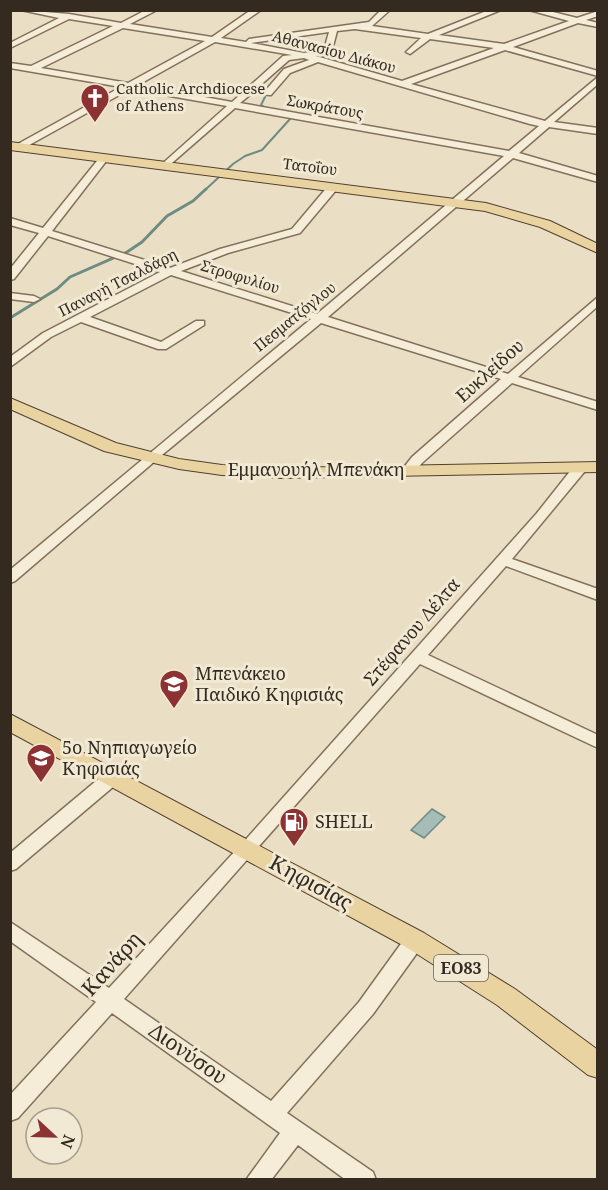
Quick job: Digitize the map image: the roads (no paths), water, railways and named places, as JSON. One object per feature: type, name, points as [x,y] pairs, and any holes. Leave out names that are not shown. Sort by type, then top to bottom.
[{"type":"main road","name":"Τατοΐου","points":[[15,146],[458,202],[524,216],[597,249]]},
{"type":"main road","name":"Εμμανουήλ Μπενάκη","points":[[10,403],[96,442],[189,466],[252,472],[589,467]]},
{"type":"main road","name":"Κηφισίας","points":[[10,722],[415,940],[506,997],[597,1066]]},
{"type":"street","name":"Αθανασίου Διάκου","points":[[25,10],[304,55],[547,124],[597,131]]},
{"type":"street","points":[[10,46],[79,10]]},
{"type":"street","points":[[32,69],[153,10]]},
{"type":"street","points":[[15,146],[213,39],[256,10]]},
{"type":"street","points":[[234,43],[333,31],[338,28],[374,22],[386,10]]},
{"type":"street","points":[[410,52],[429,36],[497,10]]},
{"type":"street","points":[[533,10],[597,25]]},
{"type":"street","points":[[402,84],[597,13]]},
{"type":"street","points":[[354,26],[505,47],[597,74]]},
{"type":"street","points":[[165,166],[286,58],[328,52],[333,31]]},
{"type":"street","points":[[248,92],[268,93],[286,71],[319,59]]},
{"type":"street","name":"Σωκράτους","points":[[10,65],[513,154],[597,179]]},
{"type":"street","name":"Πεσματζόγλου","points":[[10,578],[458,202],[597,79]]},
{"type":"street","points":[[10,277],[105,158]]},
{"type":"street","name":"Παναγή Τσαλδάρη","points":[[10,363],[47,335],[168,272],[224,251],[296,231],[333,187]]},
{"type":"street","name":"Στροφυλίου","points":[[10,221],[597,406]]},
{"type":"street","points":[[10,296],[34,299]]},
{"type":"street","name":"Ευκλείδου","points":[[408,471],[417,460],[597,300]]},
{"type":"street","points":[[81,318],[162,346],[200,323]]},
{"type":"street","name":"Στέφανου Δέλτα","points":[[248,849],[502,560],[589,467]]},
{"type":"street","points":[[502,560],[597,595]]},
{"type":"street","points":[[417,656],[597,742]]},
{"type":"street","points":[[10,864],[114,776]]},
{"type":"street","name":"Κανάρη","points":[[10,1111],[248,849]]},
{"type":"street","name":"Διονύσου","points":[[10,930],[365,1179]]},
{"type":"street","points":[[273,1114],[366,1008],[415,940]]},
{"type":"street","points":[[257,1179],[296,1130]]},
{"type":"water","points":[[432,809],[445,817],[424,838],[411,830]]},
{"type":"waterway","points":[[265,97],[261,105],[268,109]]},
{"type":"waterway","points":[[204,191],[233,164],[245,156],[262,150],[290,119],[286,116]]},
{"type":"waterway","points":[[10,318],[57,289],[70,277],[127,252],[142,242],[167,216],[193,201],[206,189]]},
{"type":"place","name":"Catholic Archdiocese of Athens","points":[[95,124]]},
{"type":"place","name":"Μπενάκειο Παιδικό Κηφισιάς","points":[[174,710]]},
{"type":"place","name":"5ο Νηπιαγωγείο Κηφισιάς","points":[[41,784]]},
{"type":"place","name":"SHELL","points":[[294,848]]}]
